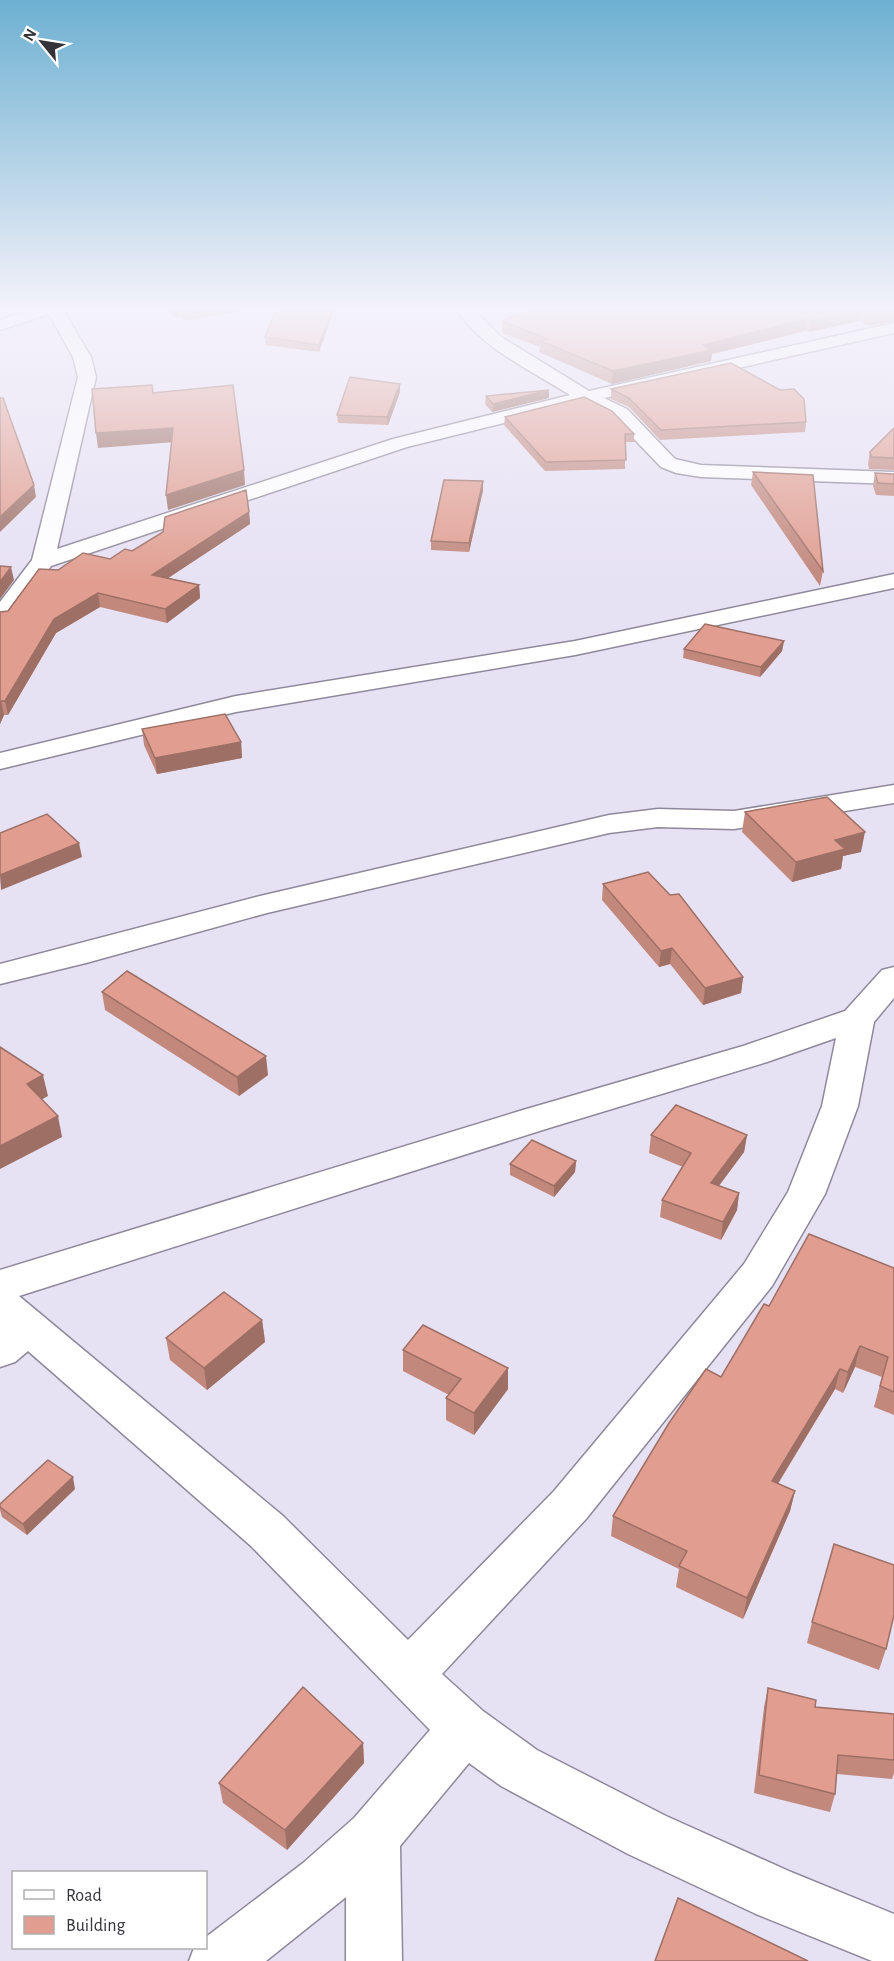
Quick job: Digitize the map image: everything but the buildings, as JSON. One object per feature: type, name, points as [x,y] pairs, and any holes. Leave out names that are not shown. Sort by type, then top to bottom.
[{"type":"street","points":[[0,618],[43,561],[82,400]]},
{"type":"street","points":[[43,561],[400,442],[576,400]]},
{"type":"street","points":[[591,400],[620,413],[668,463],[676,467],[723,473],[894,478]]},
{"type":"street","points":[[0,761],[236,704],[575,648],[894,581]]},
{"type":"street","points":[[0,974],[75,956],[260,905],[609,824],[658,818],[734,820],[894,794]]},
{"type":"street","points":[[0,1286],[525,1122],[754,1054],[857,1019],[894,977]]},
{"type":"street","points":[[408,1675],[570,1505],[758,1275],[806,1194],[840,1106],[857,1019]]},
{"type":"street","points":[[10,1327],[267,1531],[408,1675],[465,1729],[519,1768],[647,1835],[776,1894],[894,1942]]},
{"type":"street","points":[[217,1961],[226,1957],[322,1882],[373,1837],[465,1729]]},
{"type":"street","points":[[373,1837],[374,1961]]}]
